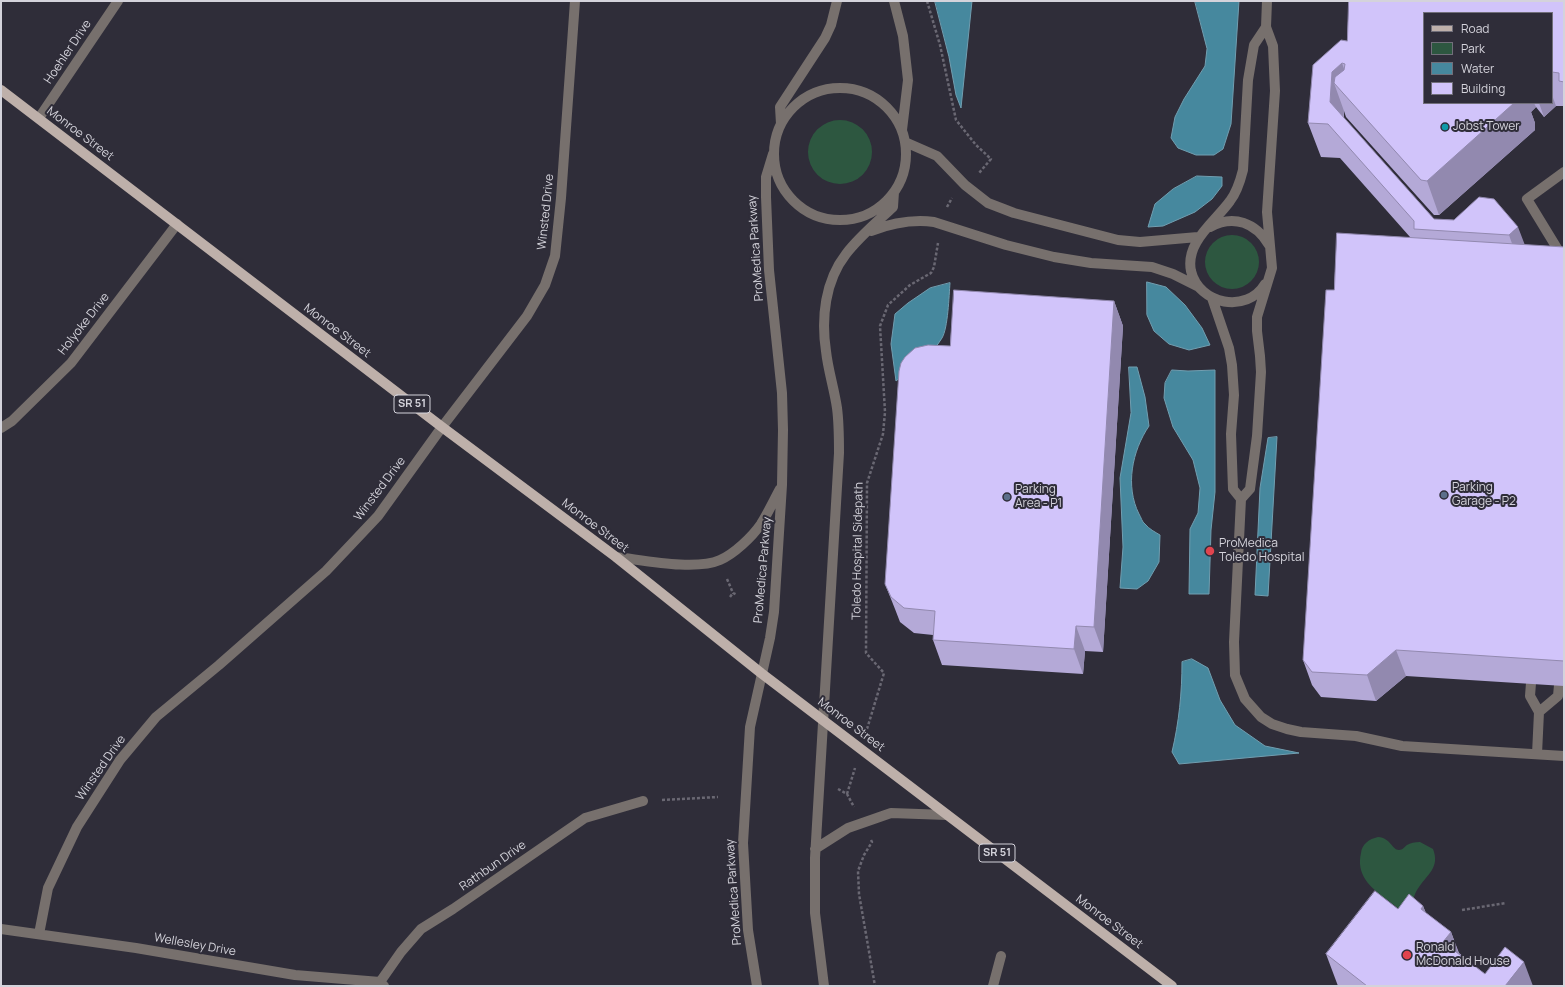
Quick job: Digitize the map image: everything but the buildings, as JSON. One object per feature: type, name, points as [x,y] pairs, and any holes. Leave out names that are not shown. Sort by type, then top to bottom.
[{"type":"main road","name":"Monroe Street","points":[[1,90],[442,427],[616,557],[761,673],[1172,986]]},
{"type":"street","name":"Hoehler Drive","points":[[39,118],[118,1]]},
{"type":"street","name":"Winsted Drive","points":[[38,934],[48,888],[77,827],[120,760],[156,717],[219,665],[326,571],[378,516],[442,427],[527,316],[545,285],[555,256],[561,198],[575,1]]},
{"type":"street","points":[[781,124],[780,107],[825,38],[831,25],[837,1]]},
{"type":"street","points":[[894,1],[903,36],[908,80],[902,130]]},
{"type":"street","points":[[1267,1],[1266,27],[1273,46],[1275,91],[1267,202],[1272,268],[1259,310],[1257,324],[1261,372],[1258,436],[1250,489],[1241,500],[1234,642],[1234,675],[1245,699],[1261,717],[1272,724],[1287,729],[1300,732],[1356,736],[1402,746],[1564,756]]},
{"type":"street","points":[[1200,288],[1191,271],[1193,248],[1198,237],[1207,229],[1230,201],[1240,183],[1243,170],[1248,80],[1254,45],[1266,27]]},
{"type":"street","points":[[843,88],[868,94],[879,100],[888,108],[902,130],[906,155],[905,168],[900,181],[886,202],[876,210],[864,216],[839,220],[814,215],[802,209],[784,190],[778,179],[773,154],[775,138],[781,124],[796,104],[807,97],[824,90],[843,88]]},
{"type":"street","points":[[905,142],[937,156],[965,185],[988,203],[1014,213],[1118,240],[1140,242],[1198,237]]},
{"type":"street","name":"ProMedica Parkway","points":[[757,986],[748,930],[743,843],[750,727],[770,638],[774,612],[782,485],[782,393],[769,270],[766,197],[766,177],[773,154]]},
{"type":"street","points":[[1563,261],[1528,199],[1564,172]]},
{"type":"street","points":[[824,986],[815,913],[815,849],[839,476],[837,408],[824,336],[825,307],[828,292],[838,266],[845,255],[865,233],[893,207],[894,192]]},
{"type":"street","points":[[865,233],[895,223],[924,220],[1006,245],[1054,257],[1091,263],[1157,268],[1173,274],[1200,288],[1212,298],[1232,302],[1241,302],[1257,293],[1270,277]]},
{"type":"street","points":[[1207,229],[1217,223],[1229,221],[1240,222],[1258,230],[1270,247]]},
{"type":"street","name":"Holyoke Drive","points":[[1,428],[12,421],[71,363],[177,224]]},
{"type":"street","points":[[1212,298],[1229,348],[1232,366],[1234,395],[1231,434],[1233,489],[1241,500]]},
{"type":"street","points":[[616,557],[676,564],[702,564],[719,561],[736,550],[760,524],[782,485]]},
{"type":"street","points":[[1531,683],[1530,696],[1539,712],[1537,754]]},
{"type":"street","points":[[1539,712],[1558,696],[1559,685]]},
{"type":"street","name":"Rathbun Drive","points":[[382,984],[401,952],[421,929],[453,909],[585,818],[643,801]]},
{"type":"street","points":[[815,849],[848,828],[891,813],[947,815]]},
{"type":"street","name":"Wellesley Drive","points":[[1,929],[144,949],[295,975],[382,984]]},
{"type":"street","points":[[993,986],[1001,956]]},
{"type":"path","points":[[927,1],[940,45],[956,120],[976,145],[991,159],[983,170]]},
{"type":"path","name":"Toledo Hospital Sidepath","points":[[879,687],[884,673],[866,653],[867,482],[883,434],[885,412],[880,326],[888,304],[910,285],[931,274],[934,267],[939,242]]},
{"type":"path","points":[[727,579],[733,593],[737,595]]},
{"type":"path","points":[[730,596],[733,593]]},
{"type":"path","points":[[847,794],[849,787]]},
{"type":"path","points":[[837,788],[847,794],[853,805]]},
{"type":"path","points":[[643,801],[718,796]]},
{"type":"path","points":[[872,842],[864,855],[858,871],[859,894],[875,986]]},
{"type":"path","points":[[1462,910],[1506,903]]},
{"type":"green space","points":[[834,120],[846,120],[863,129],[870,140],[872,152],[870,164],[863,175],[846,184],[834,184],[822,179],[813,170],[808,158],[808,146],[813,134],[822,125]]},
{"type":"green space","points":[[1232,235],[1242,237],[1251,243],[1257,252],[1259,262],[1257,272],[1251,281],[1242,287],[1232,289],[1222,287],[1213,281],[1207,272],[1205,262],[1207,252],[1213,243],[1222,237]]},
{"type":"green space","points":[[1378,837],[1386,839],[1399,850],[1402,850],[1407,845],[1414,842],[1420,842],[1433,849],[1435,855],[1434,866],[1415,893],[1410,914],[1398,908],[1380,894],[1370,885],[1362,874],[1360,861],[1363,847],[1372,839]]},
{"type":"water","points":[[935,1],[972,1],[961,108],[956,95],[949,57]]},
{"type":"water","points":[[1195,1],[1239,1],[1231,124],[1223,149],[1214,155],[1196,155],[1178,148],[1171,138],[1175,117],[1184,99],[1205,66],[1207,49]]},
{"type":"water","points":[[1197,176],[1222,177],[1222,186],[1212,199],[1195,212],[1163,226],[1148,227],[1155,204],[1173,189]]},
{"type":"water","points":[[1147,282],[1166,287],[1185,305],[1202,328],[1210,345],[1189,350],[1169,344],[1154,331],[1147,315]]},
{"type":"water","points":[[950,283],[947,320],[942,338],[933,350],[896,381],[891,344],[895,314],[930,288]]},
{"type":"water","points":[[1129,367],[1137,367],[1145,397],[1149,426],[1138,446],[1135,457],[1132,469],[1132,492],[1143,522],[1150,529],[1160,535],[1159,562],[1148,581],[1137,589],[1120,588],[1123,547],[1120,478],[1131,413]]},
{"type":"water","points":[[1172,370],[1215,370],[1215,492],[1211,530],[1209,594],[1189,594],[1190,529],[1198,513],[1200,488],[1193,460],[1173,427],[1164,398],[1165,383]]},
{"type":"water","points":[[1277,437],[1268,596],[1255,595],[1260,488],[1268,438]]},
{"type":"water","points":[[1192,659],[1208,668],[1220,700],[1235,725],[1265,746],[1299,753],[1179,764],[1172,752],[1180,707],[1182,662]]},
{"type":"place","name":"Jobst Tower","points":[[1445,127]]},
{"type":"place","name":"Parking Garage - P2","points":[[1444,495]]},
{"type":"place","name":"Parking Area - P1","points":[[1007,497]]},
{"type":"place","name":"ProMedica Toledo Hospital","points":[[1210,551]]},
{"type":"place","name":"Ronald McDonald House","points":[[1407,955]]}]
